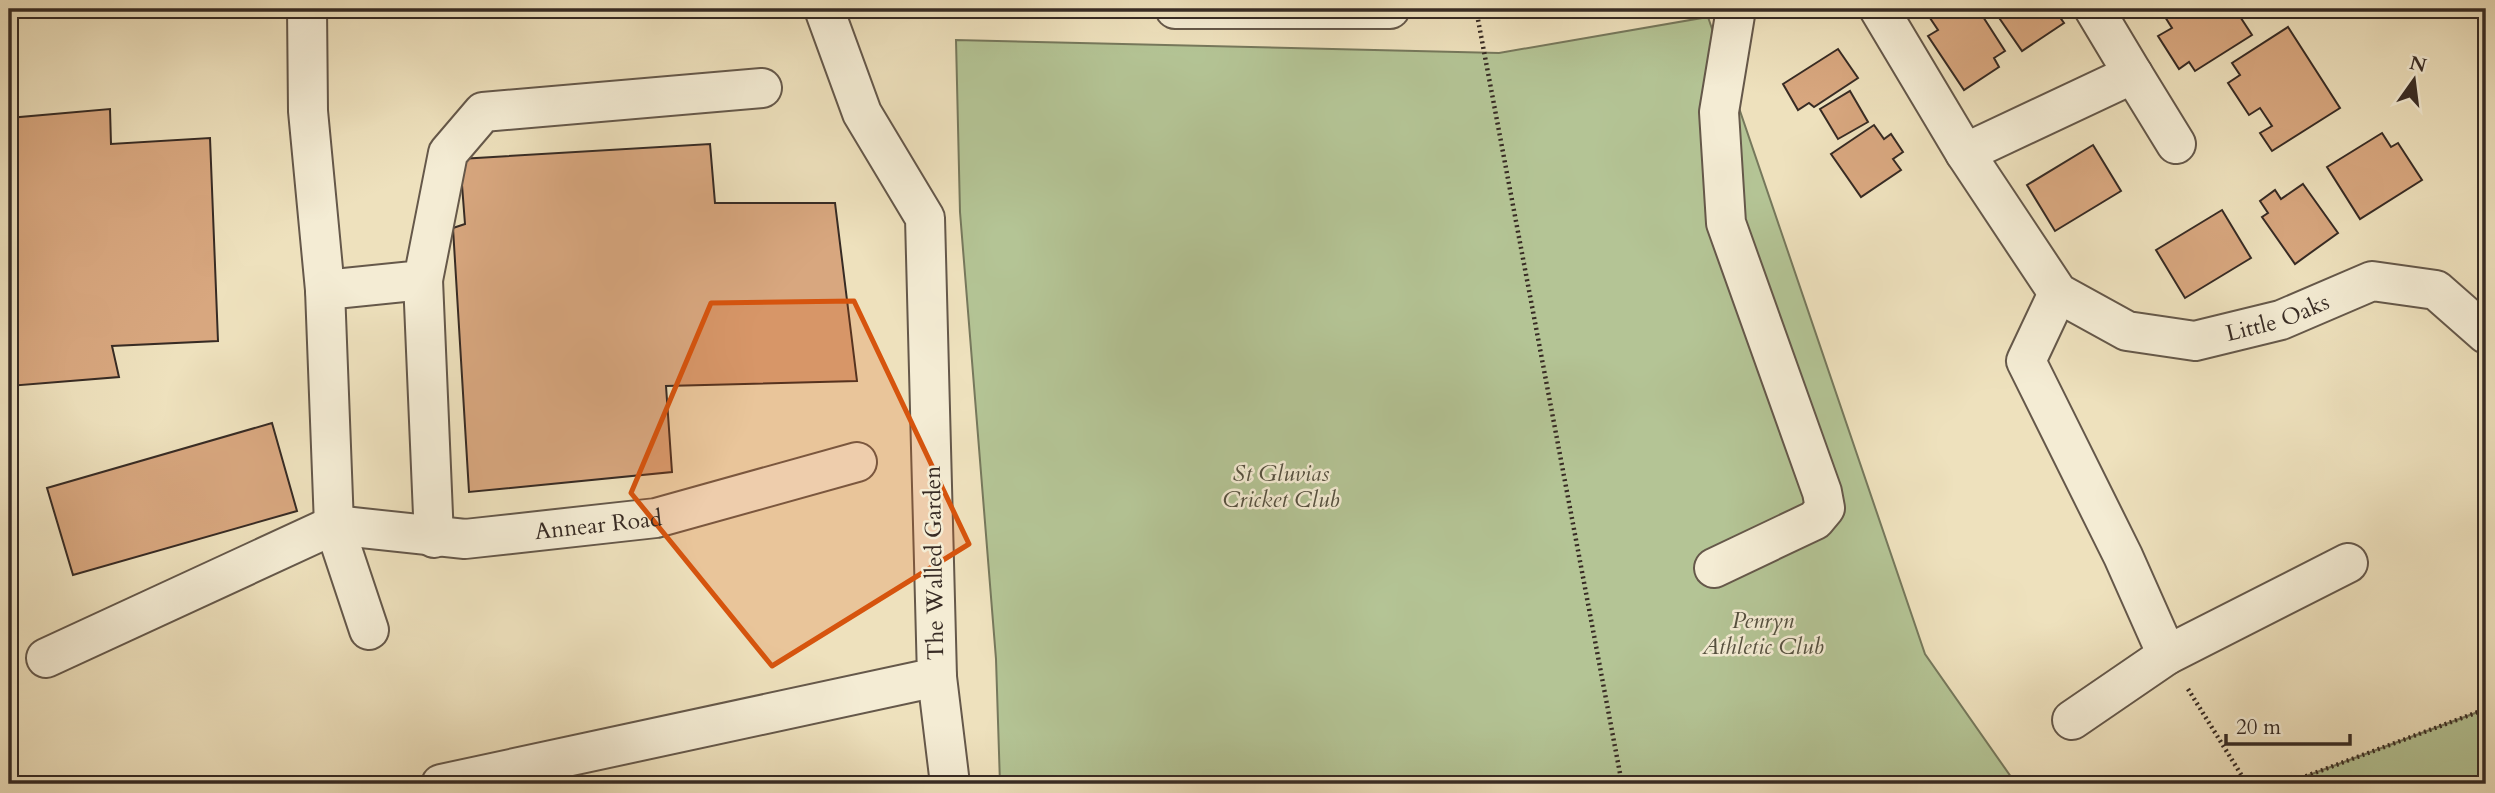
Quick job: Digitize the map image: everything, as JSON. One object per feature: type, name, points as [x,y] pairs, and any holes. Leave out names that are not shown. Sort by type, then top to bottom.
[{"type":"street","points":[[307,9],[308,111],[325,290],[334,525],[369,630]]},
{"type":"street","name":"The Walled Garden","points":[[441,784],[937,677],[925,218],[862,113],[824,9]]},
{"type":"street","points":[[1175,9],[1390,9]]},
{"type":"street","points":[[1714,568],[1815,520],[1825,508],[1822,492],[1726,223],[1719,112],[1735,9]]},
{"type":"street","name":"Little Oaks","points":[[1879,9],[1965,153],[2058,293],[2127,331],[2195,341],[2281,320],[2372,281],[2436,290],[2486,334]]},
{"type":"street","points":[[2094,9],[2176,144]]},
{"type":"street","points":[[1965,153],[2133,74]]},
{"type":"street","points":[[435,538],[423,280],[448,153],[483,113],[762,88]]},
{"type":"street","points":[[325,290],[423,280]]},
{"type":"street","points":[[2058,293],[2026,361],[2123,556],[2167,656]]},
{"type":"street","name":"Annear Road","points":[[334,525],[465,540],[656,518],[857,462]]},
{"type":"street","points":[[46,658],[334,525]]},
{"type":"street","points":[[2072,720],[2167,656],[2348,563]]},
{"type":"street","points":[[937,677],[950,784]]},
{"type":"path","points":[[1476,9],[1622,784]]},
{"type":"path","points":[[2167,656],[2246,784]]},
{"type":"path","points":[[2285,784],[2486,709]]},
{"type":"highlighted area","points":[[854,301],[969,544],[772,666],[631,493],[711,303]]},
{"type":"green space","name":"St Gluvias Cricket Club","points":[[1708,17],[1925,654],[2016,784],[1000,784],[996,659],[960,212],[956,40],[1499,53]]},
{"type":"green space","points":[[2486,709],[2486,784],[2285,784]]},
{"type":"building","points":[[1938,9],[1978,9],[2005,51],[1994,58],[1999,67],[1964,90],[1928,36],[1938,30],[1928,15]]},
{"type":"building","points":[[1993,9],[2054,9],[2064,23],[2022,51]]},
{"type":"building","points":[[2160,9],[2235,9],[2252,35],[2195,71],[2189,62],[2179,69],[2158,36],[2172,28]]},
{"type":"building","points":[[2288,27],[2340,108],[2272,151],[2260,133],[2272,126],[2260,108],[2249,115],[2228,83],[2240,75],[2232,63]]},
{"type":"building","points":[[1838,49],[1858,78],[1814,107],[1809,103],[1798,110],[1783,84]]},
{"type":"building","points":[[1850,91],[1868,122],[1838,139],[1820,109]]},
{"type":"building","points":[[110,109],[111,144],[210,138],[218,341],[112,346],[119,377],[9,386],[9,118]]},
{"type":"building","points":[[1874,125],[1884,139],[1891,134],[1903,152],[1893,159],[1901,170],[1861,197],[1831,154]]},
{"type":"building","points":[[2382,133],[2391,147],[2398,143],[2422,180],[2360,219],[2327,167]]},
{"type":"building","points":[[710,144],[715,203],[835,203],[857,381],[666,386],[672,472],[469,492],[453,228],[465,224],[460,159]]},
{"type":"building","points":[[2093,145],[2121,191],[2055,231],[2027,185]]},
{"type":"building","points":[[2303,184],[2338,233],[2295,264],[2262,217],[2268,213],[2260,201],[2275,190],[2281,199]]},
{"type":"building","points":[[2222,210],[2251,258],[2185,298],[2156,250]]},
{"type":"building","points":[[272,423],[297,511],[73,575],[47,488]]},
{"type":"park label","name":"Penryn Athletic Club","points":[[1763,633]]}]
